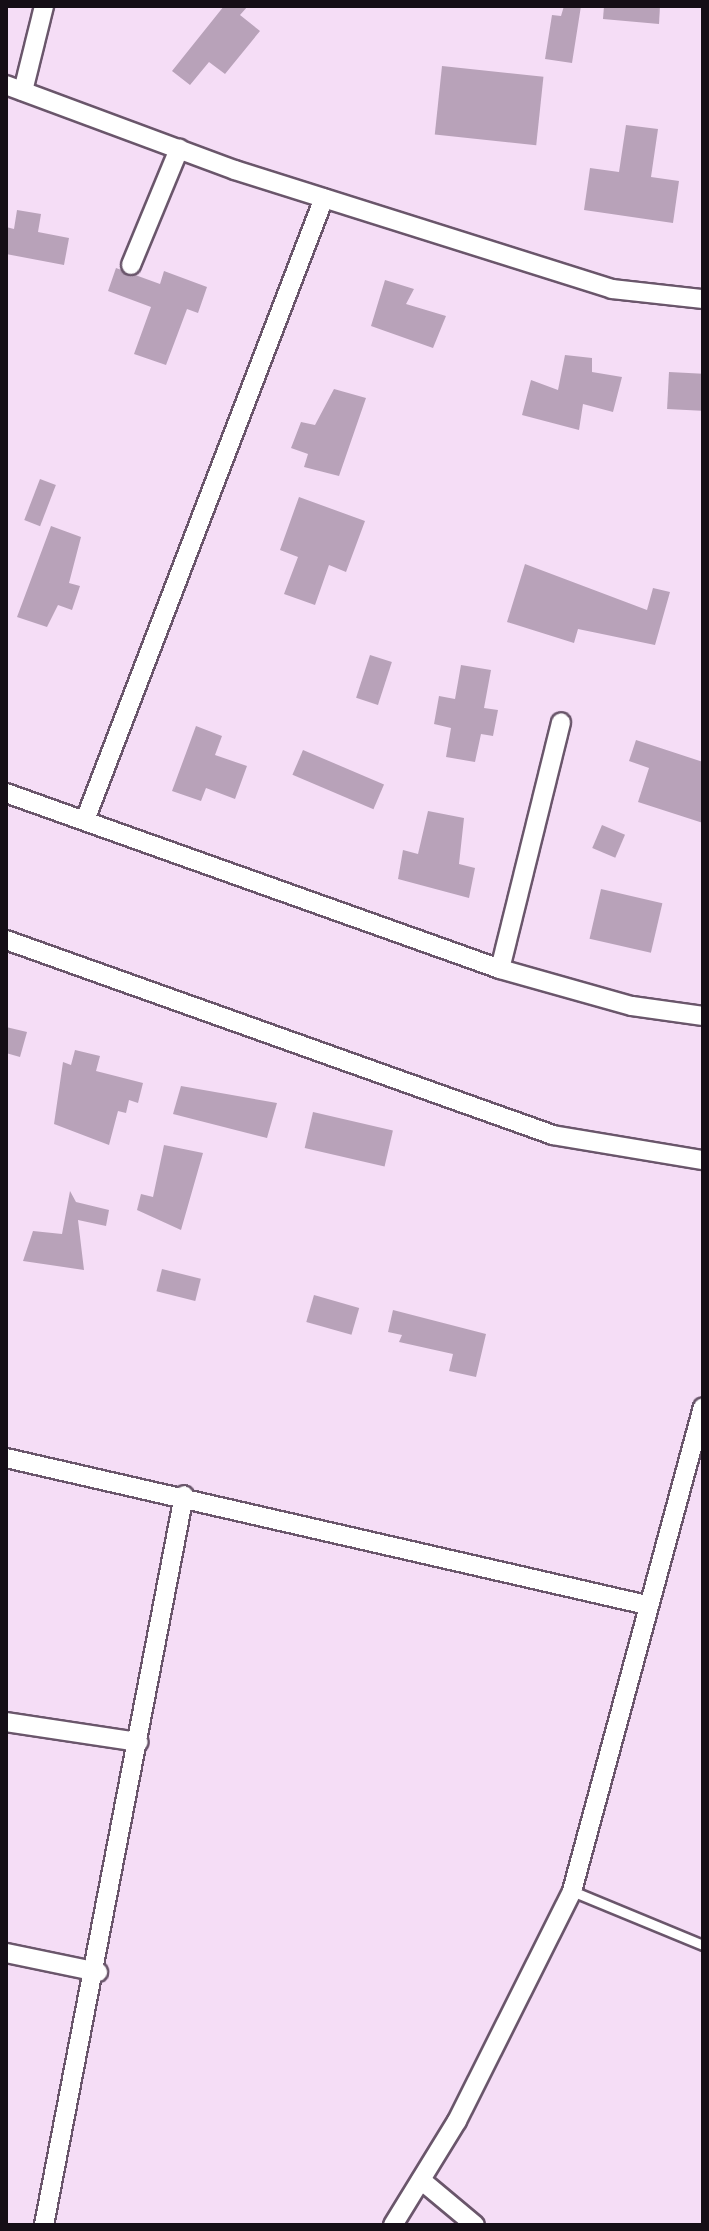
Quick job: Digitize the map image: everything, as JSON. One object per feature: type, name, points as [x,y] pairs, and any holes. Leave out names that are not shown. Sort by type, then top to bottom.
[{"type":"street","points":[[44,6],[14,88],[324,198],[612,289],[703,299]]},
{"type":"street","points":[[131,265],[179,149]]},
{"type":"street","points":[[85,820],[324,198]]},
{"type":"street","points":[[500,969],[561,722]]},
{"type":"street","points":[[6,793],[500,969],[632,1006],[703,1016]]},
{"type":"street","points":[[6,940],[553,1135],[703,1160]]},
{"type":"street","points":[[393,2225],[421,2180],[572,1891],[647,1605],[694,1474],[703,1407]]},
{"type":"street","points":[[6,1458],[184,1495],[647,1605]]},
{"type":"street","points":[[44,2225],[98,1972],[184,1495]]},
{"type":"street","points":[[6,1722],[139,1742]]},
{"type":"street","points":[[6,1953],[98,1972]]},
{"type":"street","points":[[421,2180],[475,2225]]},
{"type":"lane","points":[[572,1891],[703,1945]]},
{"type":"building","points":[[224,6],[248,6],[240,15],[260,31],[225,74],[209,62],[190,85],[172,71]]},
{"type":"building","points":[[564,6],[581,6],[572,63],[545,59],[552,15],[561,16]]},
{"type":"building","points":[[604,6],[660,6],[659,24],[603,19]]},
{"type":"building","points":[[442,66],[543,77],[536,145],[435,135]]},
{"type":"building","points":[[626,125],[658,129],[651,177],[679,181],[673,223],[584,210],[590,168],[619,172]]},
{"type":"building","points":[[17,210],[41,214],[38,232],[69,238],[64,265],[6,254],[6,227],[14,229]]},
{"type":"building","points":[[116,268],[160,284],[164,271],[207,287],[198,313],[187,309],[166,365],[134,354],[151,307],[108,291]]},
{"type":"building","points":[[385,280],[414,289],[406,304],[446,316],[433,348],[371,326]]},
{"type":"building","points":[[565,355],[592,358],[592,372],[622,377],[613,412],[583,404],[579,430],[522,415],[531,380],[558,390]]},
{"type":"building","points":[[669,372],[703,374],[701,411],[667,409]]},
{"type":"building","points":[[334,389],[366,398],[339,476],[304,467],[308,454],[291,448],[301,422],[315,425]]},
{"type":"building","points":[[40,479],[56,485],[40,526],[24,520]]},
{"type":"building","points":[[299,497],[365,521],[346,572],[329,565],[315,605],[284,594],[298,557],[280,550]]},
{"type":"building","points":[[51,526],[81,537],[69,583],[80,586],[72,610],[58,605],[47,627],[17,617]]},
{"type":"building","points":[[525,564],[647,610],[653,588],[670,592],[655,645],[578,629],[574,643],[507,622]]},
{"type":"building","points":[[370,655],[392,662],[378,705],[356,698]]},
{"type":"building","points":[[461,665],[491,670],[484,708],[498,710],[493,736],[481,734],[475,762],[446,757],[451,728],[434,724],[439,696],[455,699]]},
{"type":"building","points":[[196,726],[222,736],[215,755],[247,766],[235,799],[206,788],[201,801],[172,791]]},
{"type":"building","points":[[636,740],[703,762],[703,823],[638,802],[649,768],[629,761]]},
{"type":"building","points":[[303,750],[384,784],[373,809],[292,775]]},
{"type":"building","points":[[428,811],[464,818],[459,864],[475,868],[469,898],[398,879],[403,850],[418,854]]},
{"type":"building","points":[[602,825],[625,835],[615,858],[592,848]]},
{"type":"building","points":[[601,889],[662,903],[651,953],[590,939]]},
{"type":"building","points":[[6,1027],[27,1032],[20,1057],[6,1053]]},
{"type":"building","points":[[75,1050],[100,1056],[96,1071],[143,1083],[138,1103],[129,1100],[126,1113],[118,1111],[109,1145],[54,1124],[63,1062],[71,1065]]},
{"type":"building","points":[[181,1086],[277,1103],[267,1138],[173,1114]]},
{"type":"building","points":[[313,1112],[393,1130],[385,1166],[305,1148]]},
{"type":"building","points":[[164,1145],[203,1153],[181,1230],[137,1210],[141,1194],[153,1197]]},
{"type":"building","points":[[70,1191],[76,1202],[109,1210],[106,1226],[78,1220],[84,1270],[23,1261],[33,1231],[62,1234]]},
{"type":"building","points":[[162,1269],[201,1279],[195,1301],[156,1291]]},
{"type":"building","points":[[314,1295],[359,1308],[351,1335],[306,1322]]},
{"type":"building","points":[[393,1310],[486,1334],[476,1377],[449,1371],[453,1354],[399,1342],[402,1335],[388,1332]]}]
